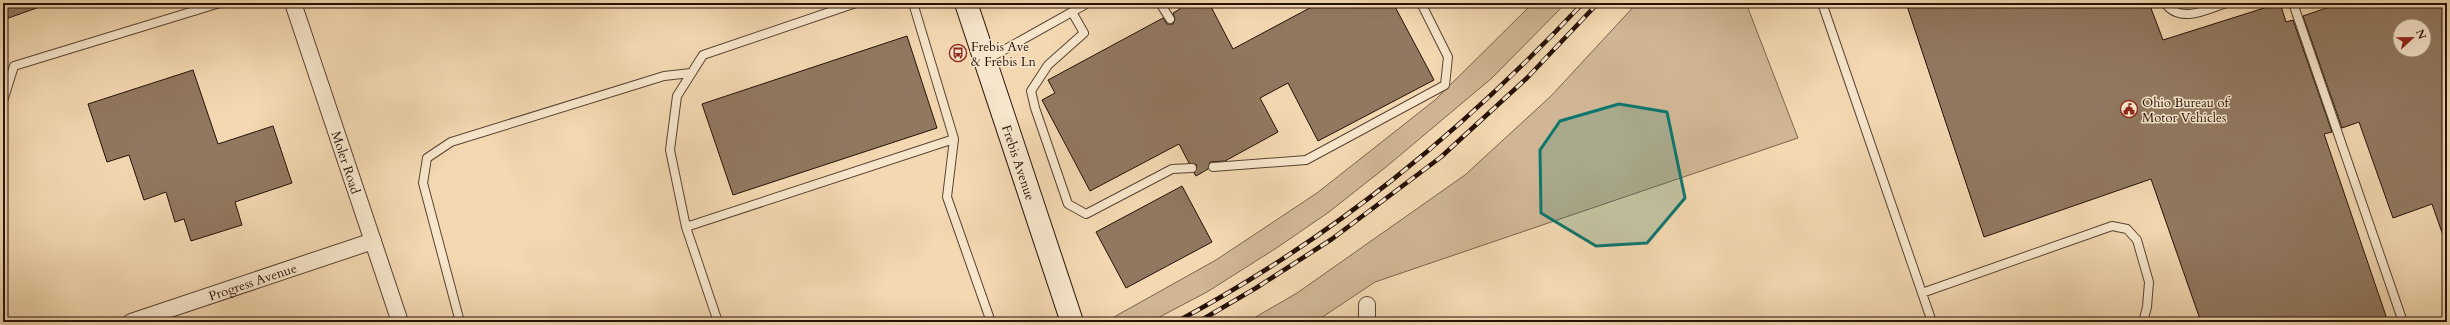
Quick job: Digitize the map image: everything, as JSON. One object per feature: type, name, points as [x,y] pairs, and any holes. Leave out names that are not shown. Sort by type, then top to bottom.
[{"type":"main road","name":"Frebis Avenue","points":[[966,3],[1072,322]]},
{"type":"street","name":"Moler Road","points":[[293,3],[400,322]]},
{"type":"street","name":"Progress Avenue","points":[[131,322],[373,241]]},
{"type":"street","points":[[1367,306],[1367,322]]},
{"type":"lane","points":[[3,101],[14,66],[220,3]]},
{"type":"lane","points":[[718,322],[686,227],[670,150],[677,96],[703,55],[856,3]]},
{"type":"lane","points":[[913,3],[954,139],[948,197],[991,322]]},
{"type":"lane","points":[[984,60],[1088,3]]},
{"type":"lane","points":[[1160,3],[1170,19]]},
{"type":"lane","points":[[1213,167],[1306,160],[1445,85],[1448,58],[1421,3]]},
{"type":"lane","points":[[1822,3],[1932,322]]},
{"type":"lane","points":[[2165,3],[2169,9],[2183,15],[2226,3]]},
{"type":"lane","points":[[2292,3],[2403,322]]},
{"type":"lane","points":[[1072,12],[1084,33],[1048,65],[1031,91],[1035,108],[1068,204],[1086,214],[1172,170],[1192,168]]},
{"type":"lane","points":[[460,322],[423,183],[427,158],[451,142],[664,76],[691,73]]},
{"type":"lane","points":[[686,227],[954,139]]},
{"type":"lane","points":[[1922,293],[2112,226],[2127,229],[2137,240],[2149,282],[2147,307],[2143,322]]},
{"type":"highlighted area","points":[[1619,104],[1667,112],[1685,198],[1647,243],[1596,246],[1541,213],[1540,150],[1560,121]]},
{"type":"shaded area","points":[[1533,3],[1566,3],[1492,78],[1386,167],[1329,212],[1278,247],[1207,292],[1150,322],[1105,322],[1216,260],[1317,193],[1435,100]]},
{"type":"shaded area","points":[[1637,3],[1746,3],[1798,138],[1375,282],[1315,322],[1247,322],[1297,293],[1465,175],[1551,96]]},
{"type":"building","points":[[3,3],[44,3],[45,5],[3,20]]},
{"type":"building","points":[[1177,3],[1209,3],[1233,49],[1319,3],[1393,3],[1434,80],[1318,141],[1288,83],[1260,98],[1278,132],[1225,161],[1210,162],[1208,169],[1196,176],[1194,173],[1197,165],[1189,163],[1179,144],[1090,191],[1042,100],[1055,93],[1048,80],[1163,18],[1167,24],[1173,24],[1175,19],[1173,13],[1180,9]]},
{"type":"building","name":"Ohio Bureau of Motor Vehicles","points":[[1906,3],[2149,3],[2163,40],[2280,3],[2286,22],[2293,20],[2332,132],[2324,134],[2388,322],[2201,322],[2151,179],[1984,237]]},
{"type":"building","points":[[2341,3],[2447,3],[2447,241],[2445,241],[2432,204],[2393,218],[2359,122],[2342,128],[2303,16]]},
{"type":"building","points":[[907,36],[937,128],[733,195],[702,104]]},
{"type":"building","points":[[193,70],[218,144],[273,126],[292,183],[235,202],[242,225],[191,241],[184,219],[175,222],[166,192],[144,200],[129,155],[107,162],[88,104]]},
{"type":"building","points":[[1182,186],[1212,242],[1126,288],[1096,232]]},
{"type":"railway","points":[[1176,322],[1289,255],[1342,218],[1393,179],[1490,95],[1583,3]]},
{"type":"railway","points":[[1198,322],[1256,288],[1332,239],[1441,157],[1527,78],[1598,3]]},
{"type":"place","name":"Frebis Ave & Frebis Ln","points":[[958,53]]},
{"type":"place","name":"Ohio Bureau of Motor Vehicles","points":[[2129,109]]}]
